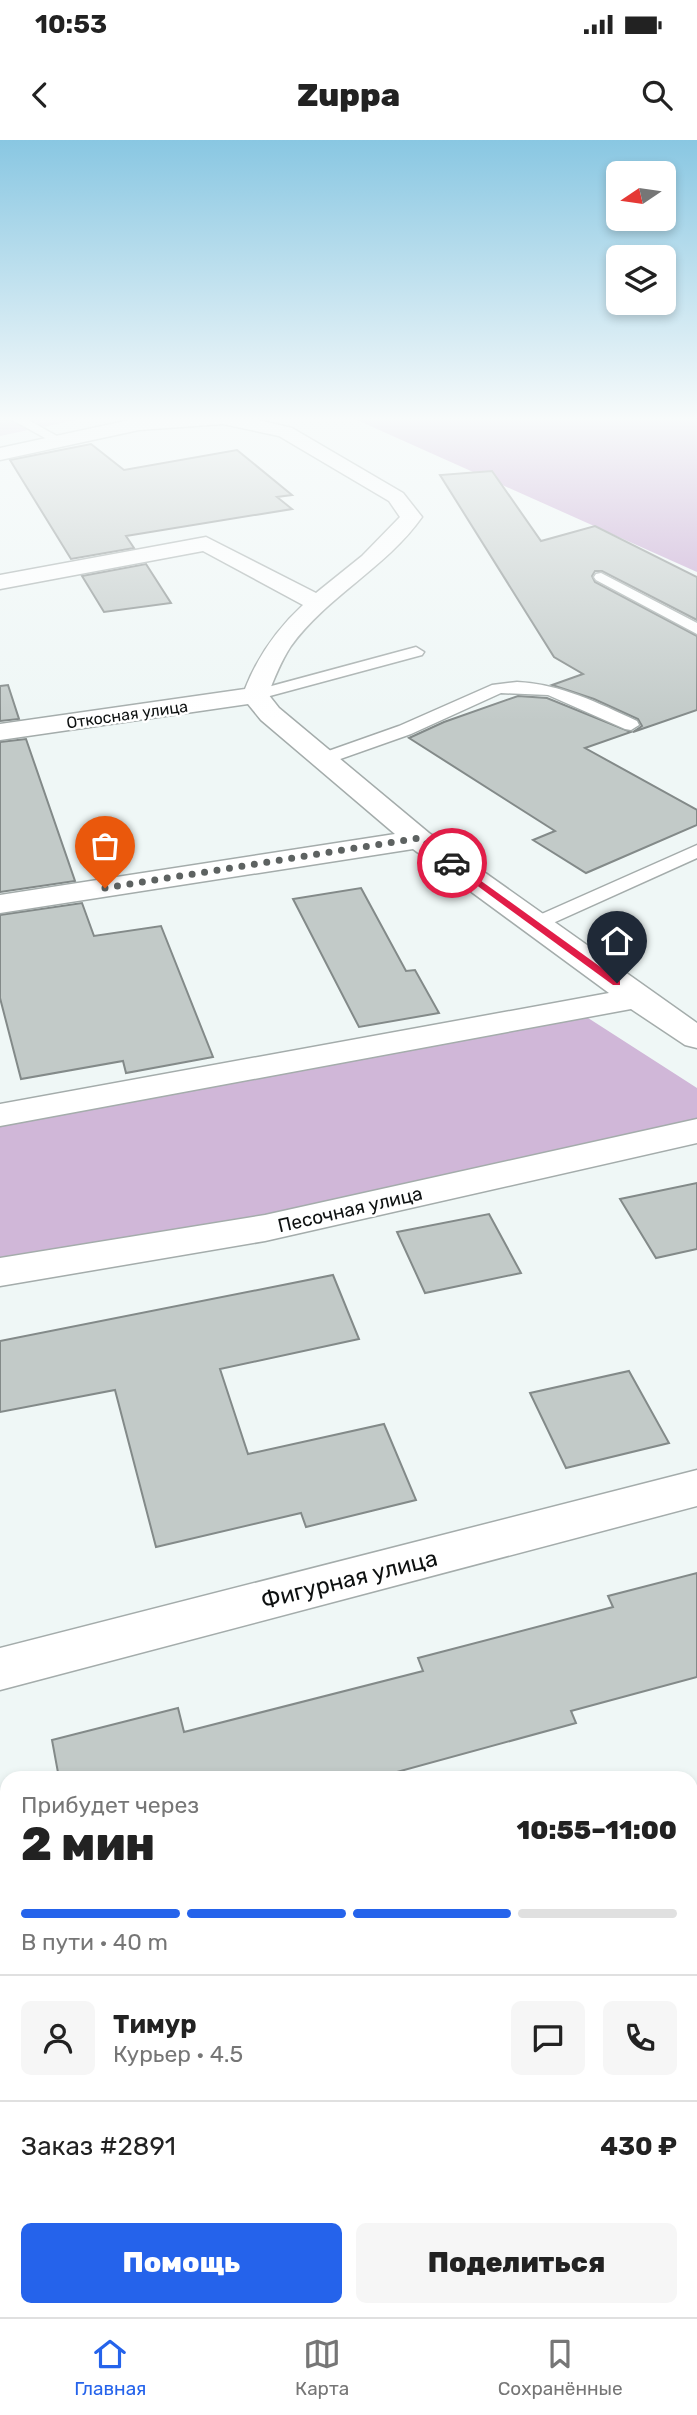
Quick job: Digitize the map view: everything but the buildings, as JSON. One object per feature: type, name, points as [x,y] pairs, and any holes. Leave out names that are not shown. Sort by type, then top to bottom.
[{"type":"street","points":[[411,518],[398,534],[317,603],[288,634],[262,670],[255,695],[270,714],[419,838],[637,998],[697,1038]]},
{"type":"street","points":[[0,582],[206,544],[317,603]]},
{"type":"street","name":"Откосная улица","points":[[0,732],[255,695]]},
{"type":"street","points":[[0,904],[419,838]]},
{"type":"street","points":[[0,1115],[637,998]]},
{"type":"street","name":"Песочная улица","points":[[0,1272],[265,1228],[697,1131]]},
{"type":"street","name":"Фигурная улица","points":[[0,1669],[697,1489]]},
{"type":"lane","points":[[601,577],[697,629]]},
{"type":"lane","points":[[255,695],[416,652]]},
{"type":"lane","points":[[323,759],[405,730],[498,688],[514,685],[538,686],[559,691],[631,725]]},
{"type":"lane","points":[[535,924],[697,851]]},
{"type":"shaded area","points":[[575,518],[697,518],[697,572]]},
{"type":"shaded area","points":[[571,1007],[697,1088],[697,1141],[0,1268],[0,1110]]},
{"type":"way so far","points":[[105,888],[419,838],[452,863]]},
{"type":"route","points":[[452,863],[617,983]]}]
